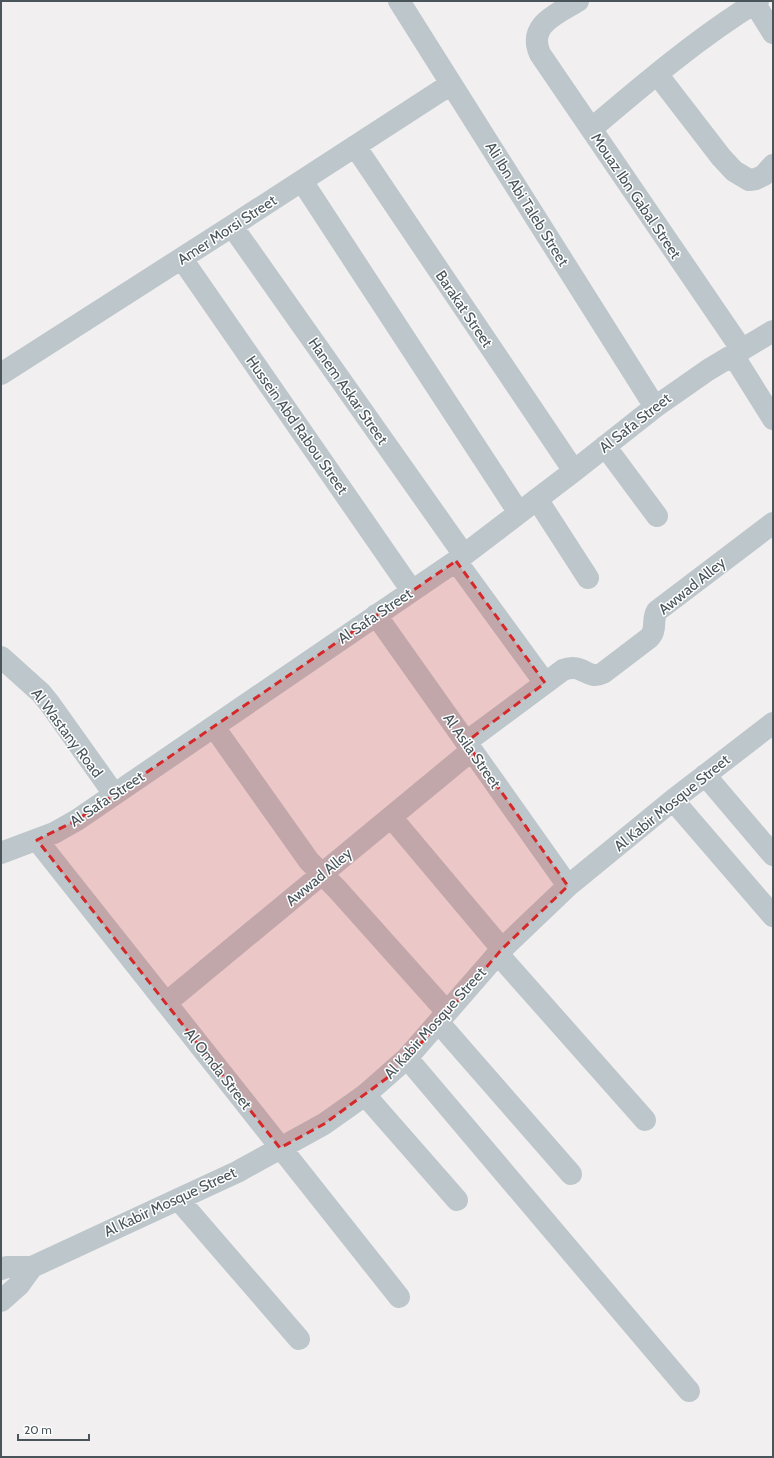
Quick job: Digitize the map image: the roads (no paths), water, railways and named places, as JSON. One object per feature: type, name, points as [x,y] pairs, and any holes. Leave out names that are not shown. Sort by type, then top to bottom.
[{"type":"street","name":"Ali Ibn Abi Taleb Street","points":[[399,1],[655,407]]},
{"type":"street","name":"Mouaz Ibn Gabal Street","points":[[578,1],[542,24],[538,31],[536,47],[738,353],[773,419]]},
{"type":"street","points":[[591,129],[657,74],[755,2],[773,33]]},
{"type":"street","points":[[657,74],[734,172],[749,180],[756,179],[764,175],[773,165]]},
{"type":"street","name":"Amer Morsi Street","points":[[1,374],[182,259],[451,84]]},
{"type":"street","name":"Barakat Street","points":[[355,146],[574,471]]},
{"type":"street","points":[[302,181],[519,513]]},
{"type":"street","name":"Hanem Askar Street","points":[[232,226],[545,683]]},
{"type":"street","name":"Hussein Abd Rabou Street","points":[[182,259],[412,591]]},
{"type":"street","name":"Al Safa Street","points":[[1,853],[54,833],[77,820],[460,558],[655,407],[708,370],[773,331]]},
{"type":"street","points":[[605,446],[657,516]]},
{"type":"street","points":[[537,499],[588,578]]},
{"type":"street","name":"Awwad Alley","points":[[166,1003],[391,817],[469,746],[545,683],[563,670],[570,667],[577,667],[591,675],[599,675],[603,673],[654,633],[654,619],[657,611],[773,523]]},
{"type":"street","name":"Al Asila Street","points":[[376,615],[568,886]]},
{"type":"street","name":"Al Wastany Road","points":[[1,657],[41,693],[114,794]]},
{"type":"street","name":"Al Kabir Mosque Street","points":[[1,1269],[7,1267],[32,1267],[237,1172],[324,1124],[365,1096],[407,1058],[500,952],[568,886],[704,775],[773,723]]},
{"type":"street","points":[[214,727],[297,845],[322,875],[337,889],[571,1174]]},
{"type":"street","points":[[704,775],[773,855]]},
{"type":"street","points":[[673,800],[773,916]]},
{"type":"street","points":[[391,817],[500,952],[645,1120]]},
{"type":"street","name":"Al Omda Street","points":[[37,840],[399,1297]]},
{"type":"street","points":[[407,1058],[689,1391]]},
{"type":"street","points":[[365,1096],[457,1200]]},
{"type":"street","points":[[178,1199],[299,1339]]},
{"type":"street","name":"Al Kabir Mosque Street","points":[[1,1301],[19,1285],[32,1267]]}]
